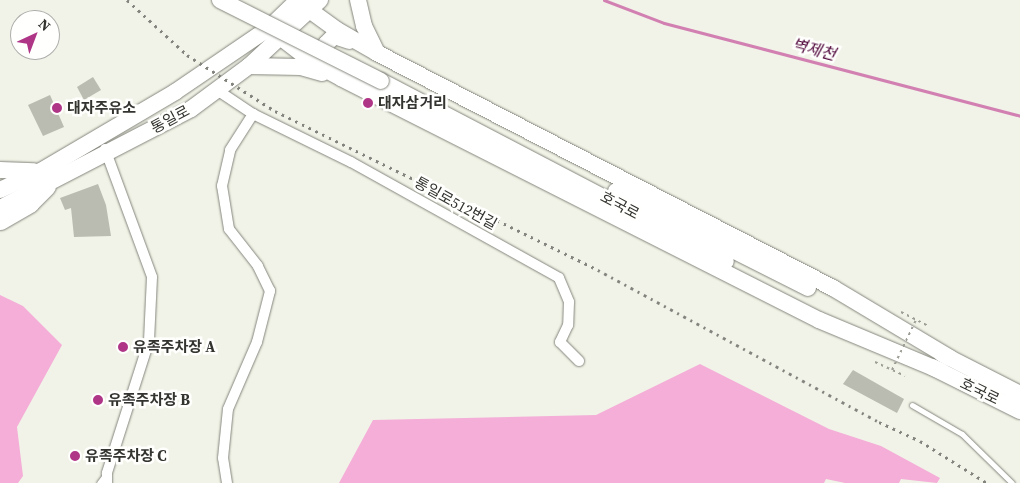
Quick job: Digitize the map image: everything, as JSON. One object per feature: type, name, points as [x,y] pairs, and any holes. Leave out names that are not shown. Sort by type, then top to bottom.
[{"type":"highway","points":[[0,220],[29,203],[44,178]]},
{"type":"main road","name":"호국로","points":[[220,0],[383,76]]},
{"type":"main road","name":"호국로","points":[[244,0],[383,76],[946,365],[1020,411]]},
{"type":"main road","points":[[358,0],[364,26],[377,53]]},
{"type":"main road","points":[[306,3],[377,53]]},
{"type":"main road","name":"통일로","points":[[0,190],[44,178],[107,153],[190,109],[249,66],[275,33],[306,3]]},
{"type":"main road","points":[[275,33],[315,64],[341,78],[819,320],[923,366],[946,365]]},
{"type":"main road","name":"통일로","points":[[0,208],[44,178],[98,137],[275,33]]},
{"type":"main road","points":[[341,78],[321,54],[326,44],[334,36],[377,53],[833,288],[946,365]]},
{"type":"main road","points":[[249,66],[301,67],[341,78]]},
{"type":"main road","points":[[0,170],[44,178]]},
{"type":"main road","name":"호국로","points":[[946,365],[1020,394]]},
{"type":"street","name":"통일로512번길","points":[[217,90],[253,114],[351,162],[559,278],[569,302],[568,325],[560,342],[579,361]]},
{"type":"street","points":[[227,483],[223,458],[228,409],[257,342],[270,291],[258,266],[229,229],[222,186],[230,150],[253,114]]},
{"type":"street","points":[[98,137],[107,153],[152,277],[149,340],[107,478]]},
{"type":"lane","points":[[912,405],[962,434],[1012,483]]},
{"type":"lane","points":[[99,483],[107,478]]},
{"type":"path","points":[[899,311],[929,326]]},
{"type":"path","points":[[892,370],[916,320]]},
{"type":"path","points":[[875,362],[905,376]]},
{"type":"shaded area","points":[[0,295],[23,306],[62,345],[17,427],[23,476],[18,483],[0,483]]},
{"type":"shaded area","points":[[700,364],[829,429],[881,446],[940,478],[937,483],[901,479],[899,483],[845,483],[826,479],[824,483],[339,483],[373,420],[596,415]]},
{"type":"building","points":[[93,77],[101,90],[84,100],[77,87]]},
{"type":"building","points":[[50,95],[64,127],[43,136],[28,105]]},
{"type":"building","points":[[98,184],[106,205],[111,236],[74,237],[71,208],[65,210],[60,198]]},
{"type":"building","points":[[853,370],[904,399],[897,413],[843,384]]},
{"type":"waterway","name":"벽제천","points":[[604,0],[664,23],[1020,116]]},
{"type":"railway","points":[[127,0],[187,55],[275,111],[598,270],[879,422],[920,441],[987,483]]},
{"type":"place","name":"대자삼거리","points":[[368,103]]},
{"type":"place","name":"대자주유소","points":[[57,108]]},
{"type":"place","name":"유족주차장 A","points":[[123,347]]},
{"type":"place","name":"유족주차장 B","points":[[98,400]]},
{"type":"place","name":"유족주차장 C","points":[[75,456]]}]
